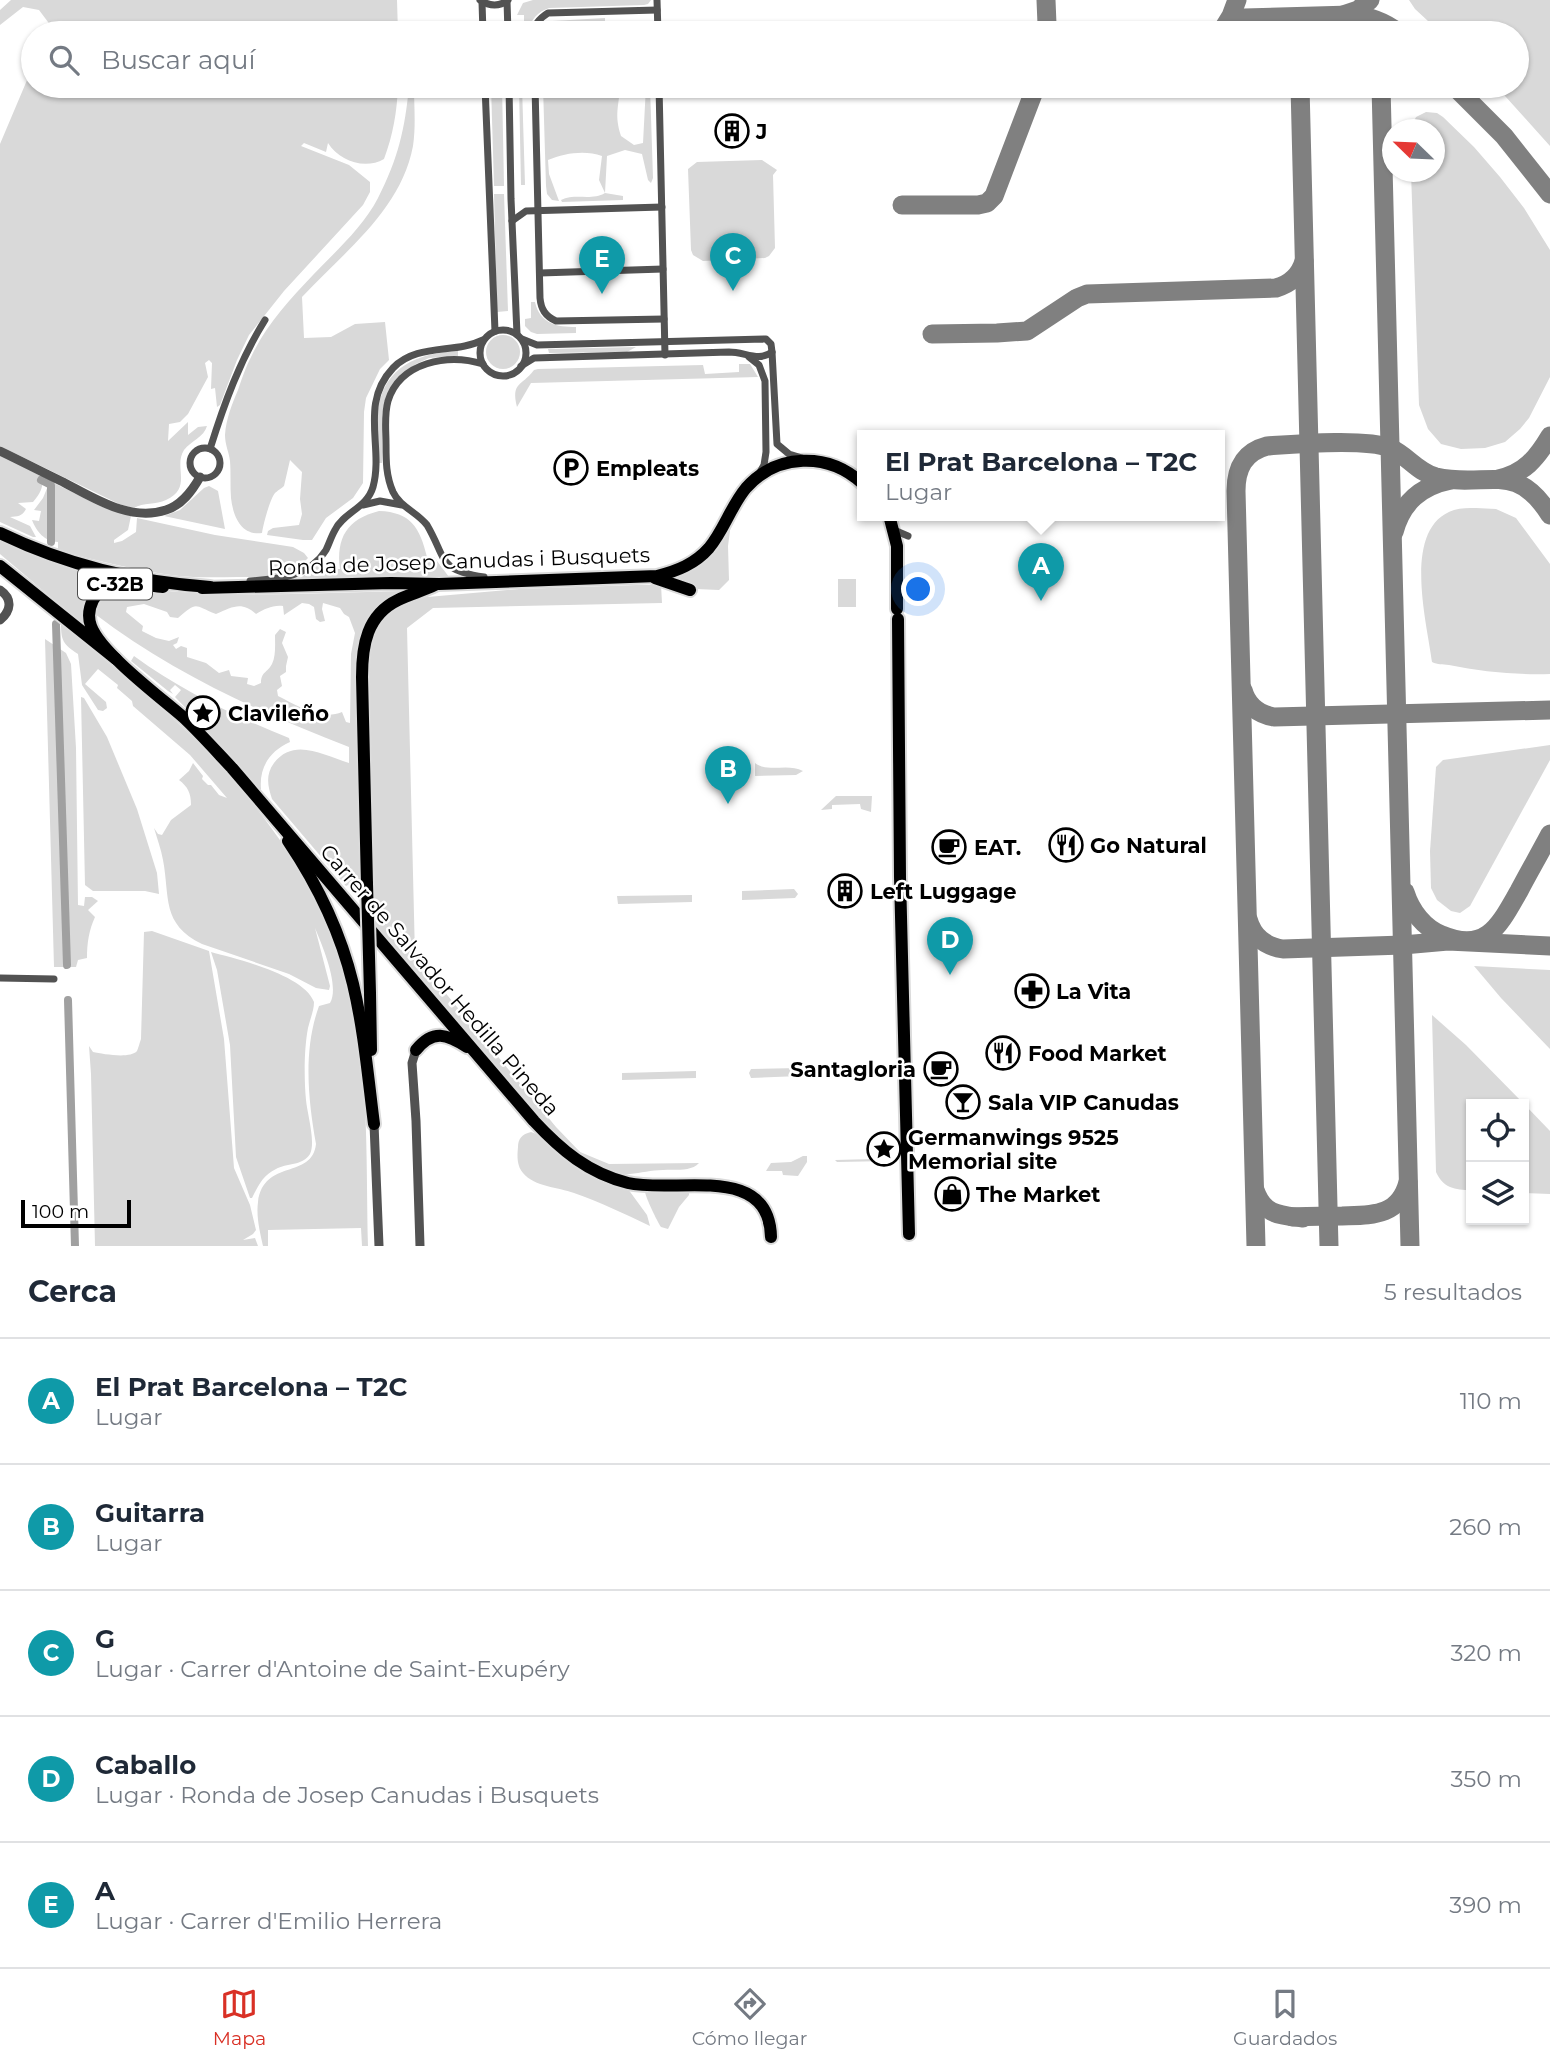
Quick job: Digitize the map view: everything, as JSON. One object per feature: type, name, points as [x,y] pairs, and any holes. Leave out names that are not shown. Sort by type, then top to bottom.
[{"type":"main road","name":"Ronda de Josep Canudas i Busquets","points":[[210,587],[439,584],[648,577],[678,570],[700,556],[716,539],[738,499],[756,479],[780,464],[810,460],[840,467],[857,479]]},
{"type":"main road","points":[[891,521],[897,546],[900,877],[910,1240]]},
{"type":"main road","name":"C-32B","points":[[0,533],[91,568],[148,580],[210,587]]},
{"type":"main road","name":"C-32B","points":[[2,568],[116,659]]},
{"type":"main road","points":[[648,577],[691,590]]},
{"type":"main road","name":"C-32B","points":[[116,659],[94,631],[90,620],[93,600],[106,587],[121,583],[191,590],[210,587]]},
{"type":"main road","points":[[374,1124],[362,677],[364,644],[374,619],[388,605],[439,584]]},
{"type":"main road","name":"Carrer de Salvador Hedilla Pineda","points":[[116,659],[187,721],[258,798],[534,1121],[577,1161],[603,1175],[629,1183],[740,1189],[757,1200],[767,1211],[771,1222],[771,1242]]},
{"type":"main road","points":[[258,798],[292,846],[333,924],[345,955],[358,1009],[374,1124]]},
{"type":"main road","points":[[416,1050],[427,1039],[443,1036],[479,1055]]},
{"type":"street","points":[[482,21],[481,1],[497,5],[508,0],[508,21]]},
{"type":"street","points":[[657,0],[657,21]]},
{"type":"street","points":[[538,21],[552,12],[657,10]]},
{"type":"street","points":[[485,98],[495,331]]},
{"type":"street","points":[[509,98],[511,199],[519,337],[526,353],[522,366]]},
{"type":"street","points":[[535,98],[540,301],[543,310],[549,318],[556,321],[664,319]]},
{"type":"street","points":[[659,98],[665,355]]},
{"type":"street","points":[[511,199],[526,211]]},
{"type":"street","points":[[512,221],[526,211],[662,207]]},
{"type":"street","points":[[540,273],[663,269]]},
{"type":"street","points":[[209,449],[244,356],[265,320]]},
{"type":"street","points":[[363,505],[372,488],[375,468],[375,401],[387,376],[401,362],[421,352],[470,347],[495,331],[508,330],[537,345],[766,339],[771,344],[772,352],[777,444],[789,454],[810,460]]},
{"type":"street","points":[[484,340],[480,348],[482,364],[496,375],[504,376],[516,372],[534,358],[729,352],[760,357],[772,352]]},
{"type":"street","points":[[747,354],[759,366],[765,381],[766,452],[764,465],[756,479]]},
{"type":"street","points":[[482,364],[459,358],[426,363],[412,370],[400,382],[389,400],[386,416],[387,475],[394,494],[403,505],[423,519],[439,554],[452,569],[509,581]]},
{"type":"street","points":[[765,405],[775,405]]},
{"type":"street","points":[[200,449],[209,449],[217,455],[219,468],[212,477],[200,477],[193,471],[191,459],[200,449]]},
{"type":"street","points":[[0,451],[100,501],[131,512],[167,510],[192,491],[200,477]]},
{"type":"street","points":[[210,587],[281,579],[305,570],[320,559],[346,514],[363,505],[380,501],[403,505]]},
{"type":"street","points":[[894,530],[908,536]]},
{"type":"street","points":[[0,590],[7,596],[10,606],[0,620]]},
{"type":"street","points":[[0,978],[54,979]]},
{"type":"street","points":[[416,1050],[412,1063],[420,1246]]},
{"type":"street","points":[[374,1124],[379,1246]]},
{"type":"shaded area","points":[[11,0],[397,0],[398,21],[47,21],[39,10],[23,7],[0,25],[0,10]]},
{"type":"shaded area","points":[[533,0],[651,0],[644,5],[549,8],[532,21],[524,21],[524,15],[517,15],[523,3]]},
{"type":"shaded area","points":[[1409,0],[1550,0],[1550,146],[1507,98],[1529,98],[1529,21],[1428,21]]},
{"type":"shaded area","points":[[605,18],[605,21],[552,21]]},
{"type":"shaded area","points":[[21,94],[21,98],[397,98],[384,159],[361,164],[339,155],[328,143],[326,152],[304,143],[301,146],[349,165],[370,182],[370,192],[363,205],[284,291],[249,335],[217,407],[215,388],[211,389],[212,363],[209,360],[205,363],[208,377],[188,414],[180,422],[169,424],[168,441],[188,422],[188,435],[198,427],[207,426],[184,450],[180,463],[179,490],[162,502],[134,508],[119,504],[0,446],[0,144]]},
{"type":"shaded area","points":[[407,98],[414,98],[413,146],[407,169],[397,190],[369,228],[302,297],[304,338],[331,337],[355,324],[385,322],[389,360],[380,369],[366,398],[363,483],[353,498],[326,518],[312,540],[267,535],[273,528],[299,525],[302,514],[302,472],[290,460],[284,486],[273,496],[262,533],[249,531],[243,528],[236,518],[231,498],[230,461],[225,435],[232,406],[250,359],[272,322],[372,209],[391,170]]},
{"type":"shaded area","points":[[491,98],[502,98],[504,186],[494,186]]},
{"type":"shaded area","points":[[519,98],[522,98],[525,185],[521,185]]},
{"type":"shaded area","points":[[543,98],[619,98],[617,116],[621,136],[634,145],[643,143],[645,98],[650,98],[651,183],[642,154],[625,150],[607,156],[605,193],[599,180],[602,156],[589,153],[568,154],[548,160],[549,174],[559,201],[552,200],[547,194]]},
{"type":"shaded area","points":[[1426,112],[1437,113],[1443,117],[1474,147],[1524,208],[1550,250],[1550,377],[1529,418],[1520,429],[1505,442],[1485,448],[1461,449],[1441,444],[1428,429],[1419,405],[1411,182],[1445,182],[1445,119],[1415,119]]},
{"type":"shaded area","points":[[762,160],[777,170],[773,175],[775,248],[765,258],[703,261],[693,255],[688,169],[697,162]]},
{"type":"shaded area","points":[[605,193],[623,196],[623,200],[561,200],[595,196]]},
{"type":"shaded area","points":[[494,194],[504,194],[508,311],[497,312]]},
{"type":"shaded area","points":[[531,302],[535,302],[545,320],[556,325],[576,327],[576,333],[531,332],[525,326],[525,319],[531,318]]},
{"type":"shaded area","points":[[503,335],[515,340],[520,352],[515,364],[503,369],[491,364],[486,352],[491,340]]},
{"type":"shaded area","points":[[636,347],[627,352],[549,353],[548,349]]},
{"type":"shaded area","points":[[458,351],[458,356],[429,358],[416,364],[408,370],[384,402],[382,463],[378,463],[378,409],[388,382],[396,372],[417,359]]},
{"type":"shaded area","points":[[739,364],[750,364],[758,377],[531,383],[517,407],[515,399],[518,386],[538,369],[703,365],[705,374],[739,372]]},
{"type":"shaded area","points":[[0,455],[43,477],[42,488],[33,502],[18,503],[26,509],[21,515],[10,517],[30,526],[36,537],[0,522]]},
{"type":"shaded area","points":[[50,481],[102,507],[131,516],[128,530],[114,540],[114,543],[136,532],[137,518],[215,535],[293,547],[308,558],[301,568],[279,576],[194,577],[133,568],[58,550],[58,542],[42,535],[32,520],[39,521],[41,511],[34,510]]},
{"type":"shaded area","points":[[209,486],[218,491],[225,529],[164,516],[180,510]]},
{"type":"shaded area","points":[[1496,509],[1516,518],[1550,564],[1550,674],[1499,672],[1432,662],[1423,601],[1422,555],[1428,535],[1438,520],[1454,510]]},
{"type":"shaded area","points":[[379,511],[406,518],[417,530],[427,557],[434,557],[449,577],[297,581],[324,559],[326,569],[340,569],[340,548],[346,531],[359,519]]},
{"type":"shaded area","points":[[731,523],[728,546],[729,580],[719,590],[696,589],[672,578],[699,562]]},
{"type":"shaded area","points":[[0,537],[99,579],[100,584],[86,627],[0,554]]},
{"type":"shaded area","points":[[838,579],[856,579],[856,607],[838,607]]},
{"type":"shaded area","points":[[661,585],[662,603],[433,608],[407,628],[415,956],[556,1127],[580,1152],[609,1164],[699,1163],[687,1169],[619,1174],[608,1172],[588,1162],[553,1134],[376,927],[367,662],[368,650],[380,617],[416,598],[519,589]]},
{"type":"shaded area","points":[[114,588],[244,594],[403,591],[380,604],[372,613],[366,622],[359,645],[357,671],[364,904],[272,799],[268,776],[274,763],[290,751],[309,750],[349,763],[349,747],[249,705],[185,673],[124,635],[95,614],[99,601]],"holes":[[[302,603],[314,607],[316,619],[320,622],[325,621],[323,603],[340,608],[349,617],[355,633],[351,654],[350,723],[346,722],[342,712],[326,715],[317,713],[278,696],[277,690],[282,686],[280,676],[286,672],[288,657],[282,643],[286,632],[280,629],[275,635],[272,664],[263,675],[261,683],[254,686],[247,684],[248,678],[231,676],[229,670],[219,673],[206,663],[187,657],[187,648],[181,646],[176,649],[173,645],[179,637],[169,641],[142,631],[143,626],[126,612],[127,607],[144,604],[167,612],[170,617],[178,618],[196,606],[216,614],[232,607],[241,606],[256,614],[283,606],[284,615]]]},
{"type":"shaded area","points":[[61,623],[170,716],[230,776],[284,846],[327,922],[353,1002],[362,1062],[368,1246],[362,1246],[361,1228],[268,1230],[268,1246],[263,1246],[258,1213],[262,1188],[269,1179],[306,1162],[313,1155],[316,1144],[308,1075],[311,1040],[319,1006],[330,1003],[333,996],[325,955],[315,928],[329,990],[316,988],[289,974],[202,944],[180,928],[170,908],[163,860],[154,828],[162,835],[171,820],[191,805],[188,791],[179,780],[193,763],[203,776],[202,779],[219,795],[227,798],[190,755],[133,706],[132,701],[117,688],[118,685],[98,669],[85,684],[106,702],[107,708],[98,710],[82,685],[78,654],[64,642]]},
{"type":"shaded area","points":[[45,639],[66,653],[71,664],[76,748],[78,905],[84,906],[85,897],[98,901],[88,910],[95,917],[87,958],[78,960],[76,967],[54,967]]},
{"type":"shaded area","points":[[134,656],[209,702],[289,738],[290,742],[277,750],[267,761],[262,774],[261,789],[259,790],[175,697],[181,690],[175,685],[170,690],[173,694],[168,691],[131,661]]},
{"type":"shaded area","points":[[81,697],[107,737],[137,809],[157,873],[159,894],[145,891],[93,891],[85,885]]},
{"type":"shaded area","points":[[1550,745],[1550,760],[1470,906],[1460,913],[1451,911],[1437,900],[1431,888],[1430,851],[1436,767],[1443,760]]},
{"type":"shaded area","points":[[755,763],[766,767],[803,771],[796,775],[755,776]]},
{"type":"shaded area","points":[[836,796],[872,796],[871,812],[861,809],[860,804],[832,805],[832,809],[821,810]]},
{"type":"shaded area","points":[[794,889],[798,894],[795,898],[742,900],[742,891]]},
{"type":"shaded area","points":[[692,895],[692,902],[618,904],[617,896]]},
{"type":"shaded area","points":[[152,931],[209,951],[224,1039],[234,1168],[250,1205],[256,1230],[243,1240],[255,1238],[258,1246],[95,1246],[89,1046],[93,1052],[109,1055],[129,1055],[137,1051],[141,1039],[144,932]]},
{"type":"shaded area","points":[[211,952],[284,976],[308,992],[314,1002],[308,1028],[305,1064],[312,1149],[303,1161],[271,1171],[252,1198],[236,1157],[230,1045],[217,970]]},
{"type":"shaded area","points":[[1474,966],[1550,970],[1550,1049],[1501,998]]},
{"type":"shaded area","points":[[1432,1015],[1519,1099],[1466,1099],[1466,1190],[1450,1187],[1442,1182],[1436,1172]]},
{"type":"shaded area","points":[[799,1068],[802,1072],[800,1076],[751,1078],[749,1073],[751,1069]]},
{"type":"shaded area","points":[[696,1071],[696,1078],[622,1080],[622,1073]]},
{"type":"shaded area","points":[[1529,1109],[1550,1131],[1550,1194],[1529,1193]]},
{"type":"shaded area","points":[[531,1132],[539,1135],[556,1153],[583,1173],[628,1189],[647,1215],[650,1226],[593,1200],[528,1178],[520,1167],[518,1151],[521,1137]]},
{"type":"shaded area","points":[[875,1135],[889,1141],[889,1161],[835,1160],[875,1159]]},
{"type":"shaded area","points":[[807,1156],[807,1162],[798,1176],[783,1175],[782,1171],[766,1171],[771,1163],[791,1162]]},
{"type":"shaded area","points":[[689,1191],[668,1229],[661,1227],[657,1220],[645,1192]]},
{"type":"waterway","points":[[41,480],[51,485],[51,542]]},
{"type":"waterway","points":[[56,624],[67,965]]},
{"type":"waterway","points":[[68,1000],[75,1246]]},
{"type":"taxiway","points":[[1046,0],[1047,21]]},
{"type":"taxiway","points":[[1228,21],[1237,0]]},
{"type":"taxiway","points":[[1343,15],[1358,10],[1370,0]]},
{"type":"taxiway","points":[[1237,21],[1244,18],[1351,15],[1378,21]]},
{"type":"taxiway","points":[[1319,21],[1332,17]]},
{"type":"taxiway","points":[[902,205],[987,203],[994,196],[1031,98]]},
{"type":"taxiway","points":[[1300,98],[1329,1246]]},
{"type":"taxiway","points":[[1381,98],[1410,1246]]},
{"type":"taxiway","points":[[1466,98],[1504,136],[1550,194]]},
{"type":"taxiway","points":[[932,334],[1027,331],[1087,294],[1276,288],[1294,278],[1304,261]]},
{"type":"taxiway","points":[[1498,479],[1507,477],[1529,464],[1550,436]]},
{"type":"taxiway","points":[[1256,1246],[1236,491],[1240,469],[1252,452],[1267,446],[1330,442],[1379,445],[1396,451],[1429,475],[1454,480],[1499,480],[1525,487],[1550,515]]},
{"type":"taxiway","points":[[1394,532],[1402,512],[1414,497],[1431,486],[1451,480]]},
{"type":"taxiway","points":[[1243,690],[1254,708],[1274,717],[1550,710]]},
{"type":"taxiway","points":[[1405,892],[1419,918],[1435,932],[1457,940],[1481,938],[1490,932],[1505,914],[1550,834]]},
{"type":"taxiway","points":[[1248,919],[1261,940],[1283,949],[1448,941],[1550,946]]},
{"type":"taxiway","points":[[1292,1217],[1382,1212],[1398,1202],[1408,1182]]},
{"type":"taxiway","points":[[1255,1190],[1263,1205],[1274,1213],[1303,1218]]},
{"type":"place","name":"J","points":[[732,131]]},
{"type":"place","name":"G","points":[[733,291]]},
{"type":"place","name":"A","points":[[602,294]]},
{"type":"place","name":"Empleats","points":[[571,468]]},
{"type":"place","name":"El Prat Barcelona – T2C","points":[[1041,601]]},
{"type":"place","name":"Clavileño","points":[[203,713]]},
{"type":"place","name":"Guitarra","points":[[728,804]]},
{"type":"place","name":"Go Natural","points":[[1066,845]]},
{"type":"place","name":"EAT.","points":[[949,847]]},
{"type":"place","name":"Left Luggage","points":[[845,891]]},
{"type":"place","name":"Caballo","points":[[950,975]]},
{"type":"place","name":"La Vita","points":[[1032,991]]},
{"type":"place","name":"Food Market","points":[[1003,1053]]},
{"type":"place","name":"Santagloria","points":[[941,1069]]},
{"type":"place","name":"Sala VIP Canudas","points":[[963,1102]]},
{"type":"place","name":"Germanwings 9525 Memorial site","points":[[884,1149]]},
{"type":"place","name":"The Market","points":[[952,1194]]}]
